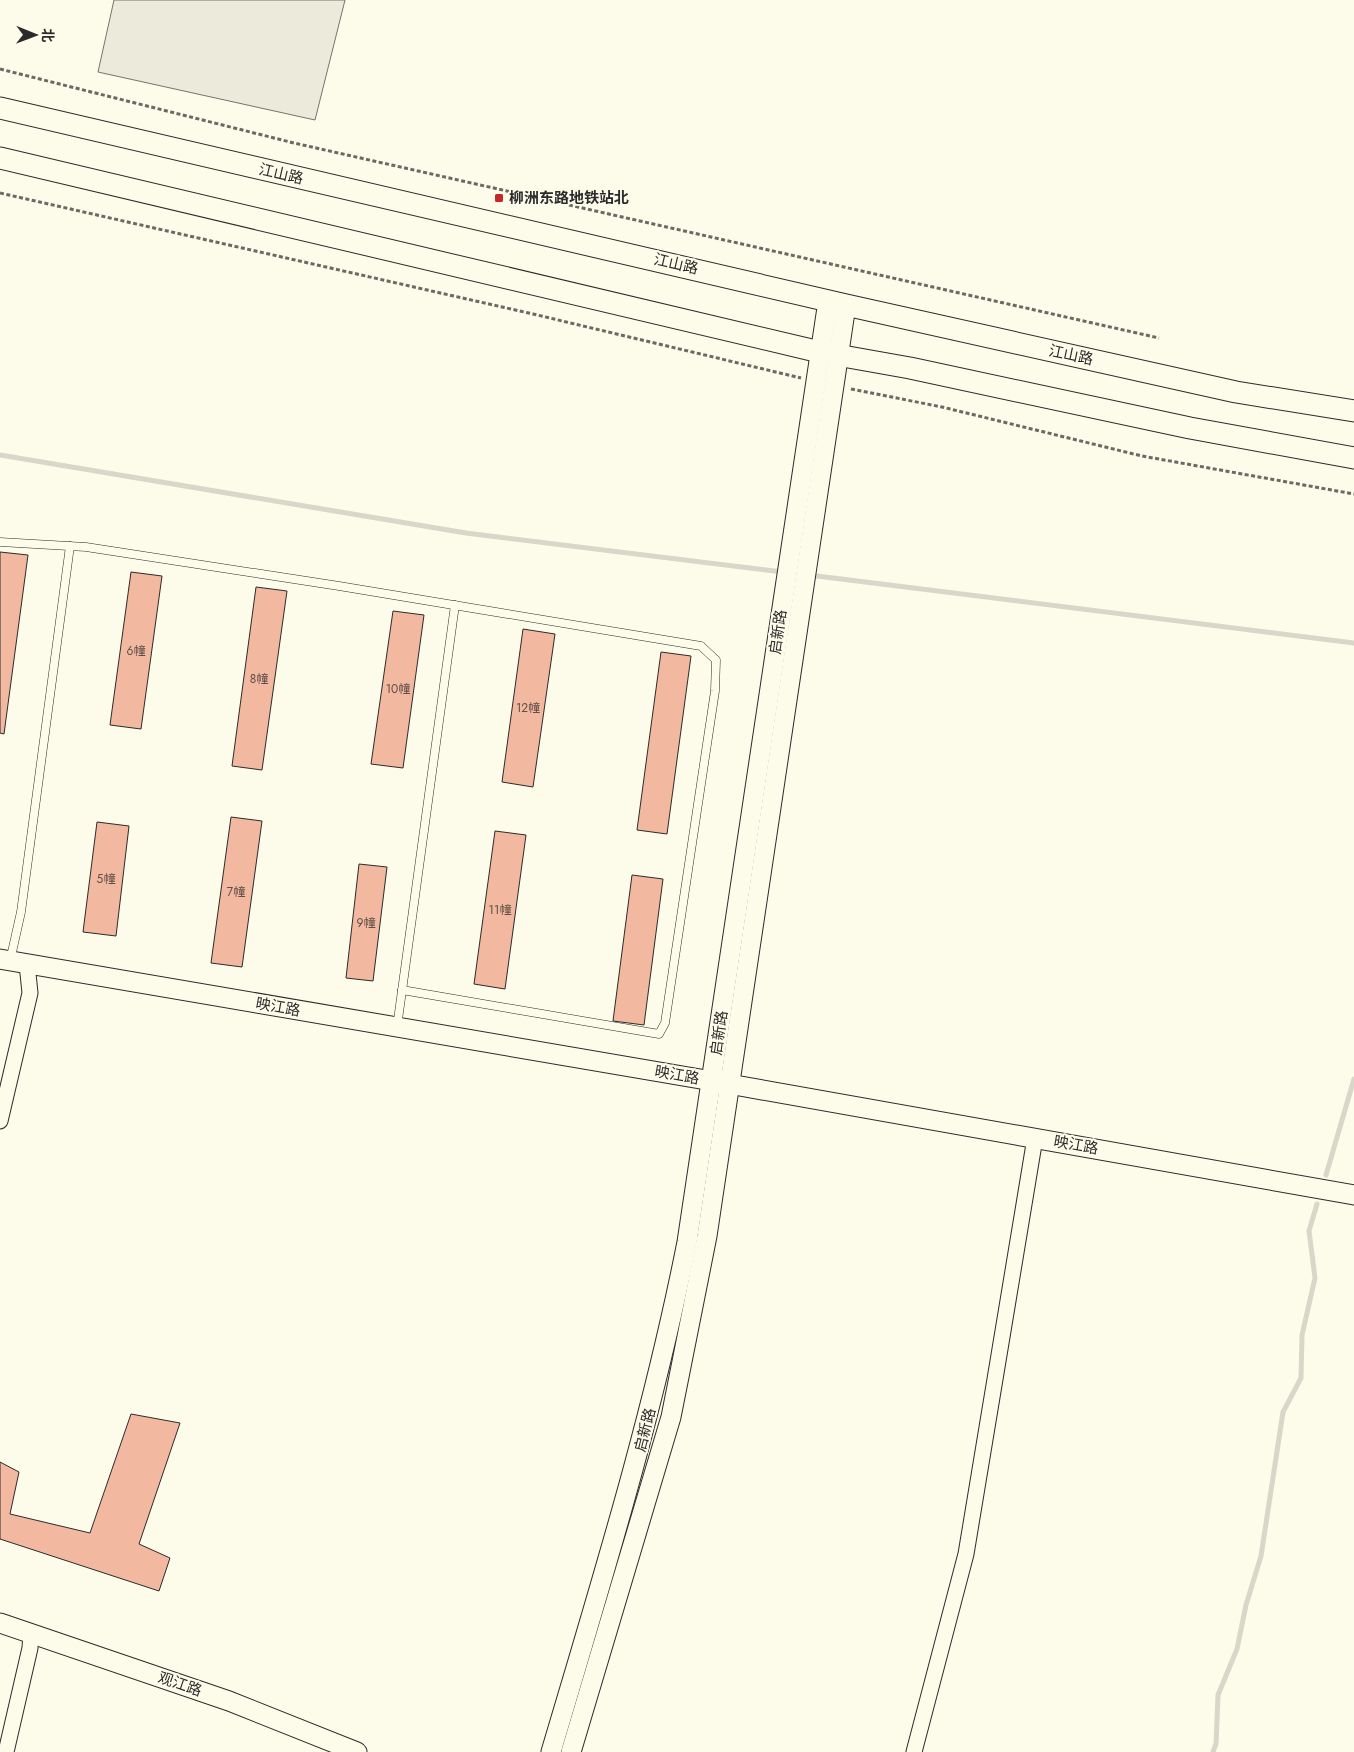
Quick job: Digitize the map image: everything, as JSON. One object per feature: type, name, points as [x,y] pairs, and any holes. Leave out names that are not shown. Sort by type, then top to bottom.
[{"type":"main road","name":"江山路","points":[[0,108],[837,303],[1236,392],[1354,411]]},
{"type":"main road","points":[[0,158],[829,354],[910,368],[1190,428],[1354,458]]},
{"type":"street","name":"启新路","points":[[571,1752],[671,1417],[707,1236],[721,1082],[790,615],[810,540],[825,383],[837,303]]},
{"type":"street","name":"启新路","points":[[790,615],[792,536],[825,383]]},
{"type":"street","name":"映江路","points":[[12,962],[721,1082],[1354,1195]]},
{"type":"street","points":[[0,1121],[30,993],[12,962]]},
{"type":"street","name":"启新路","points":[[551,1752],[636,1463],[658,1377],[721,1082]]},
{"type":"street","points":[[914,1752],[966,1554],[1035,1138]]},
{"type":"street","name":"观江路","points":[[0,1623],[229,1701],[350,1751]]},
{"type":"street","points":[[6,1752],[30,1648],[31,1633]]},
{"type":"lane","points":[[0,542],[70,546],[455,605],[701,646],[716,660],[715,691],[665,1024],[659,1034],[402,990]]},
{"type":"lane","points":[[12,962],[21,912],[70,546]]},
{"type":"lane","points":[[397,1028],[455,605]]},
{"type":"path","points":[[0,69],[294,143],[1159,338]]},
{"type":"path","points":[[0,192],[825,383],[942,407],[1142,456],[1354,494]]},
{"type":"shaded area","points":[[114,0],[345,0],[315,120],[98,72]]},
{"type":"building","points":[[0,552],[28,555],[4,734],[0,733]]},
{"type":"building","points":[[131,572],[162,576],[141,729],[110,725]]},
{"type":"building","points":[[256,587],[287,591],[262,770],[232,766]]},
{"type":"building","points":[[393,611],[424,615],[403,768],[371,764]]},
{"type":"building","points":[[523,629],[555,634],[533,787],[502,782]]},
{"type":"building","points":[[661,652],[691,656],[667,834],[637,830]]},
{"type":"building","points":[[231,817],[262,821],[242,967],[211,963]]},
{"type":"building","points":[[97,822],[129,826],[116,936],[83,932]]},
{"type":"building","points":[[495,831],[526,835],[505,989],[474,984]]},
{"type":"building","points":[[359,864],[387,867],[373,981],[346,978]]},
{"type":"building","points":[[632,875],[663,879],[644,1025],[613,1021]]},
{"type":"building","points":[[131,1414],[180,1423],[139,1544],[170,1558],[159,1591],[0,1539],[0,1462],[19,1472],[10,1514],[90,1533]]},
{"type":"waterway","points":[[0,455],[466,533],[783,572]]},
{"type":"waterway","points":[[809,575],[1354,643]]},
{"type":"waterway","points":[[1326,1175],[1354,1079]]},
{"type":"waterway","points":[[1213,1752],[1216,1744],[1218,1695],[1237,1649],[1246,1605],[1261,1556],[1283,1412],[1301,1378],[1302,1335],[1315,1278],[1309,1231],[1317,1204]]},
{"type":"place","name":"柳洲东路地铁站北","points":[[499,198]]}]
